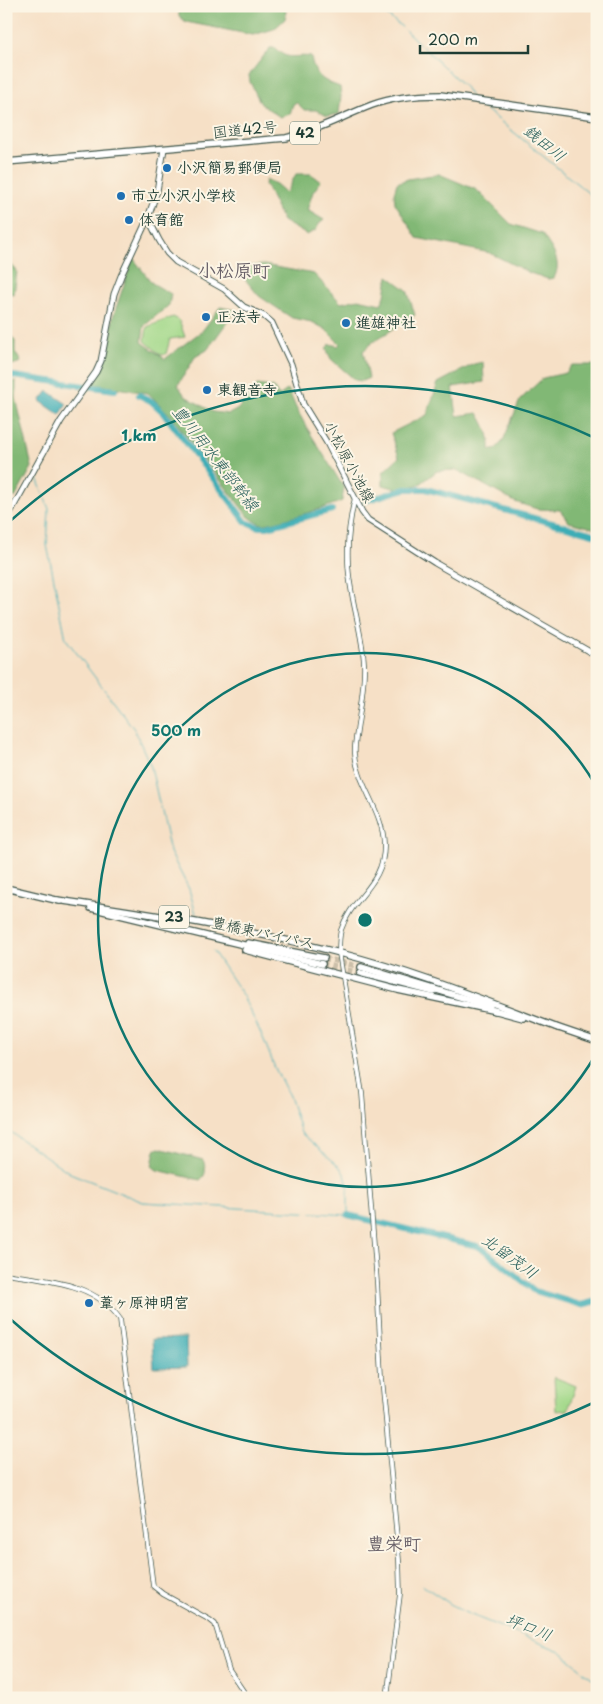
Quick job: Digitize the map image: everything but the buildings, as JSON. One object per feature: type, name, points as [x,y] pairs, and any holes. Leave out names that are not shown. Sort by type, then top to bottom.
[{"type":"highway","name":"国道42号","points":[[6,162],[265,141],[321,128],[372,105],[422,95],[440,95],[597,117]]},
{"type":"highway","name":"豊橋東バイパス","points":[[6,888],[57,900],[138,920],[196,934],[323,961],[138,920]]},
{"type":"highway","name":"23","points":[[57,900],[171,917],[339,953]]},
{"type":"highway","name":"23","points":[[196,934],[203,938],[343,976]]},
{"type":"highway","points":[[339,953],[416,975],[597,1041]]},
{"type":"highway","points":[[527,1019],[448,992],[360,970],[496,1011],[558,1028]]},
{"type":"highway","points":[[343,976],[496,1011]]},
{"type":"main road","points":[[6,520],[61,421],[96,372],[101,361],[114,294],[120,276],[148,218],[157,191],[164,149]]},
{"type":"main road","name":"小松原小池線","points":[[148,218],[167,253],[176,262],[224,289],[244,307],[264,316],[272,323],[291,364],[303,404],[327,443],[365,516],[377,527],[435,563],[597,656]]},
{"type":"street","points":[[355,498],[351,513],[348,562],[362,642],[364,665],[355,754],[359,771],[379,818],[384,843],[384,856],[378,875],[343,925],[340,932],[339,953],[362,1093],[380,1320],[382,1378],[400,1560],[400,1594],[387,1698]]},
{"type":"street","points":[[6,1274],[72,1285],[87,1290],[114,1310],[120,1319],[153,1586],[215,1624],[229,1670],[248,1698]]},
{"type":"green space","points":[[179,6],[275,6],[286,10],[285,19],[274,29],[253,35],[186,22],[179,16]]},
{"type":"green space","points":[[270,48],[275,48],[284,55],[292,57],[311,57],[314,69],[320,77],[340,87],[339,114],[327,116],[316,110],[304,110],[297,103],[293,104],[290,114],[280,117],[261,104],[250,82],[249,75]]},
{"type":"green space","points":[[296,174],[311,174],[321,181],[313,192],[307,210],[324,220],[316,230],[307,235],[283,221],[265,184],[266,180],[276,184],[286,193]]},
{"type":"green space","points":[[439,174],[477,190],[511,224],[542,234],[557,260],[554,278],[548,279],[530,273],[490,253],[417,238],[395,203],[394,193],[397,183],[408,179]]},
{"type":"green space","points":[[133,258],[152,283],[171,294],[169,305],[144,326],[142,342],[165,359],[203,330],[220,307],[236,310],[207,350],[195,357],[178,385],[185,396],[213,412],[229,414],[238,409],[257,385],[273,387],[279,396],[288,389],[307,428],[344,488],[342,501],[277,522],[268,524],[258,523],[248,516],[170,415],[148,393],[93,384],[108,354],[113,317]]},
{"type":"green space","points":[[6,259],[17,271],[14,294],[6,293]]},
{"type":"green space","points":[[264,265],[314,274],[341,303],[358,299],[381,304],[385,296],[388,276],[407,290],[415,315],[373,342],[363,351],[369,378],[362,381],[355,380],[331,359],[326,348],[330,344],[338,346],[340,344],[325,329],[312,322],[292,318],[259,296],[238,271],[248,266]]},
{"type":"green space","points":[[173,317],[179,320],[185,337],[170,339],[166,354],[161,355],[145,341],[147,327]]},
{"type":"green space","points":[[6,330],[15,341],[15,352],[21,362],[6,367]]},
{"type":"green space","points":[[483,362],[484,382],[453,387],[457,416],[478,413],[488,435],[490,450],[495,450],[503,441],[520,400],[543,378],[566,373],[572,365],[597,365],[597,529],[569,522],[560,510],[537,509],[515,502],[457,470],[437,471],[420,484],[401,490],[383,485],[383,472],[399,457],[391,433],[427,415],[438,383],[474,364]]},
{"type":"green space","points":[[6,380],[16,382],[16,398],[32,467],[15,498],[6,491]]},
{"type":"green space","points":[[159,1148],[203,1160],[204,1176],[200,1180],[157,1170],[152,1166],[155,1150]]},
{"type":"green space","points":[[554,1377],[576,1386],[568,1410],[556,1411]]},
{"type":"water","points":[[48,391],[67,404],[60,415],[40,401]]},
{"type":"water","points":[[186,1338],[187,1367],[154,1368],[152,1339]]},
{"type":"waterway","name":"銭田川","points":[[375,6],[402,27]]},
{"type":"waterway","name":"銭田川","points":[[405,30],[465,87],[470,95]]},
{"type":"waterway","name":"銭田川","points":[[478,103],[597,200]]},
{"type":"waterway","name":"豊川用水東部幹線","points":[[6,375],[115,390]]},
{"type":"waterway","name":"豊川用水東部幹線","points":[[139,395],[151,401],[163,412],[246,522],[259,527],[267,527],[332,510]]},
{"type":"waterway","points":[[35,473],[49,509],[47,545],[66,639],[134,729],[151,767],[170,852],[189,889],[196,914]]},
{"type":"waterway","name":"豊川用水東部幹線","points":[[365,501],[405,489],[426,489],[597,535]]},
{"type":"waterway","points":[[6,1129],[70,1173],[143,1202],[348,1215],[348,1185],[345,1175],[339,1166],[301,1133],[289,1096],[243,996],[213,951]]},
{"type":"waterway","name":"北留茂川","points":[[348,1215],[477,1246],[535,1291],[581,1305],[597,1301]]},
{"type":"waterway","name":"坪口川","points":[[422,1585],[461,1611]]},
{"type":"waterway","name":"坪口川","points":[[464,1612],[560,1651],[581,1669]]},
{"type":"waterway","name":"坪口川","points":[[583,1671],[597,1682]]},
{"type":"tunnel","points":[[324,958],[361,967]]},
{"type":"tunnel","points":[[322,964],[360,973]]},
{"type":"place","name":"小沢簡易郵便局","points":[[167,168]]},
{"type":"place","name":"市立小沢小学校","points":[[121,196]]},
{"type":"place","name":"体育館","points":[[129,220]]},
{"type":"place","name":"正法寺","points":[[206,317]]},
{"type":"place","name":"進雄神社","points":[[346,323]]},
{"type":"place","name":"東観音寺","points":[[207,390]]},
{"type":"place","name":"葦ヶ原神明宮","points":[[89,1303]]},
{"type":"district","name":"小松原町","points":[[234,271]]},
{"type":"district","name":"豊栄町","points":[[394,1544]]}]
